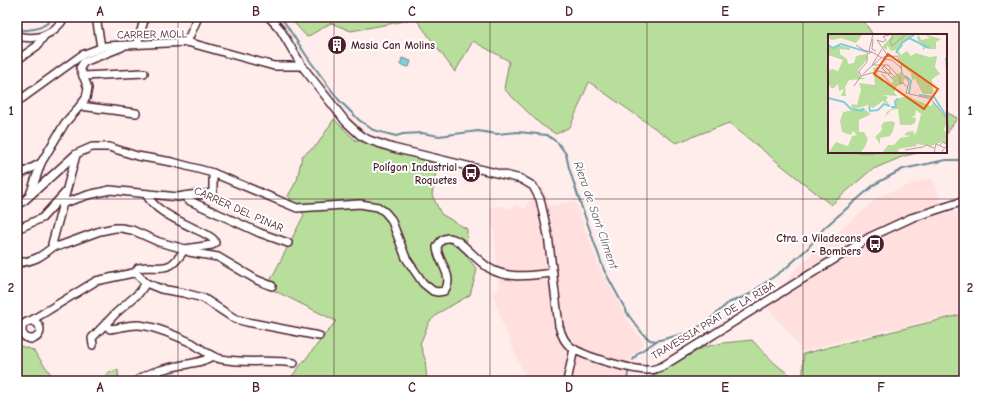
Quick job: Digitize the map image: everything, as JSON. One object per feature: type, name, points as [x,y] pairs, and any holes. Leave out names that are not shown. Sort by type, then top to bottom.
[{"type":"street","points":[[17,36],[32,39],[44,36],[54,30],[66,17]]},
{"type":"street","points":[[96,17],[101,47]]},
{"type":"street","points":[[137,44],[145,17]]},
{"type":"street","points":[[187,42],[198,17]]},
{"type":"street","name":"TRAVESSIA PRAT DE LA RIBA","points":[[269,17],[280,29],[302,66],[346,122],[357,133],[377,143],[521,179],[533,186],[538,193],[543,208],[560,330],[567,344],[574,349],[599,359],[638,369],[654,369],[668,363],[868,238],[910,218],[964,201]]},
{"type":"street","points":[[17,60],[37,46],[44,36]]},
{"type":"street","name":"CARRER MOLL","points":[[17,102],[82,55],[101,47],[187,42],[274,66],[302,66]]},
{"type":"street","points":[[30,195],[41,162],[65,123],[86,98],[88,91],[80,68],[84,62],[127,45]]},
{"type":"street","points":[[83,76],[144,73]]},
{"type":"street","points":[[80,106],[136,113]]},
{"type":"street","points":[[17,205],[76,154],[89,148],[109,148],[137,156],[172,162],[213,173],[294,207],[310,208],[360,204],[378,207],[385,212],[394,224],[403,252],[412,269],[423,284],[433,291],[444,291],[448,284],[447,274],[438,255],[437,247],[442,239],[447,237],[454,238],[494,271],[529,276],[553,273]]},
{"type":"street","points":[[54,246],[52,244],[76,154]]},
{"type":"street","points":[[17,176],[41,162]]},
{"type":"street","points":[[66,164],[71,166],[72,171]]},
{"type":"street","points":[[185,196],[213,192],[213,173]]},
{"type":"street","name":"CARRER DEL PINAR","points":[[64,203],[110,190],[178,197],[185,196],[188,200],[260,233],[288,243]]},
{"type":"street","points":[[17,229],[42,218],[67,191]]},
{"type":"street","points":[[32,320],[38,323],[40,334],[32,339],[20,336],[24,324],[96,281],[135,273],[138,268],[143,267],[164,268],[171,266],[176,262],[185,249],[212,245],[215,243],[214,240],[208,235],[176,219],[150,202],[146,194]]},
{"type":"street","points":[[17,263],[36,259],[44,255],[54,246],[59,246],[100,231],[115,228],[132,230],[170,246],[185,249],[190,252],[218,257],[257,280],[272,286]]},
{"type":"street","points":[[135,273],[146,283],[166,290],[203,298],[230,317],[241,321],[319,336]]},
{"type":"street","points":[[93,345],[92,338],[139,292],[146,283]]},
{"type":"street","points":[[106,323],[110,329],[131,325],[146,326],[181,338],[212,356],[228,360],[294,363]]},
{"type":"street","points":[[566,381],[574,349]]},
{"type":"street","points":[[137,381],[145,375],[204,361],[212,356]]},
{"type":"street","points":[[159,371],[158,375],[160,378],[166,381]]},
{"type":"shaded area","points":[[930,178],[935,183],[945,215],[964,210],[964,313],[848,339],[802,352],[790,334],[767,307],[798,267],[881,195]]},
{"type":"shaded area","points":[[544,187],[549,206],[575,201],[600,269],[629,322],[643,342],[629,361],[624,381],[527,381],[504,328],[492,292],[499,290],[494,230],[490,207],[503,206],[509,209],[516,204],[525,209],[533,195]]},
{"type":"green space","points":[[289,17],[861,17],[872,34],[828,34],[828,153],[918,153],[904,156],[871,170],[831,205],[729,123],[676,143],[589,82],[570,127],[556,134],[540,124],[504,89],[509,61],[473,41],[455,72],[416,19],[351,31],[331,23],[307,37]]},
{"type":"green space","points":[[947,113],[957,118],[947,133]]},
{"type":"green space","points":[[334,119],[355,140],[376,145],[437,165],[432,195],[441,214],[467,229],[466,255],[477,270],[470,295],[440,312],[429,322],[420,344],[425,359],[427,381],[288,381],[336,321],[267,287],[304,215],[288,196],[297,180],[302,156],[317,145]]},
{"type":"green space","points":[[964,314],[964,381],[803,381],[803,354]]},
{"type":"green space","points":[[752,340],[769,358],[787,373],[802,381],[643,381],[704,347],[723,343]]},
{"type":"green space","points":[[17,345],[33,350],[56,381],[17,381]]},
{"type":"green space","points":[[118,370],[119,381],[102,381],[109,372]]},
{"type":"water","points":[[402,58],[411,61],[409,67],[400,65]]},
{"type":"waterway","name":"Riera de Sant Climent","points":[[17,29],[27,30],[37,28],[46,24],[54,17]]},
{"type":"waterway","name":"Riera de Sant Climent","points":[[281,17],[310,61],[338,99],[359,120],[373,130],[396,136],[422,133],[439,136],[478,131],[497,134],[518,132],[547,135],[558,143],[566,154],[581,205],[604,270],[629,316],[643,334],[650,340],[656,341],[690,332],[708,321],[728,303],[748,295],[786,268],[808,248],[824,228],[875,184],[903,169],[946,160],[964,160]]},
{"type":"waterway","points":[[633,360],[638,353],[655,342]]},
{"type":"waterway","points":[[627,381],[628,372]]},
{"type":"place","name":"Masia Can Molins","points":[[337,45]]},
{"type":"place","name":"Polígon Industrial Roquetes","points":[[471,173]]},
{"type":"place","name":"Ctra. a Viladecans - Bombers","points":[[875,244]]}]
